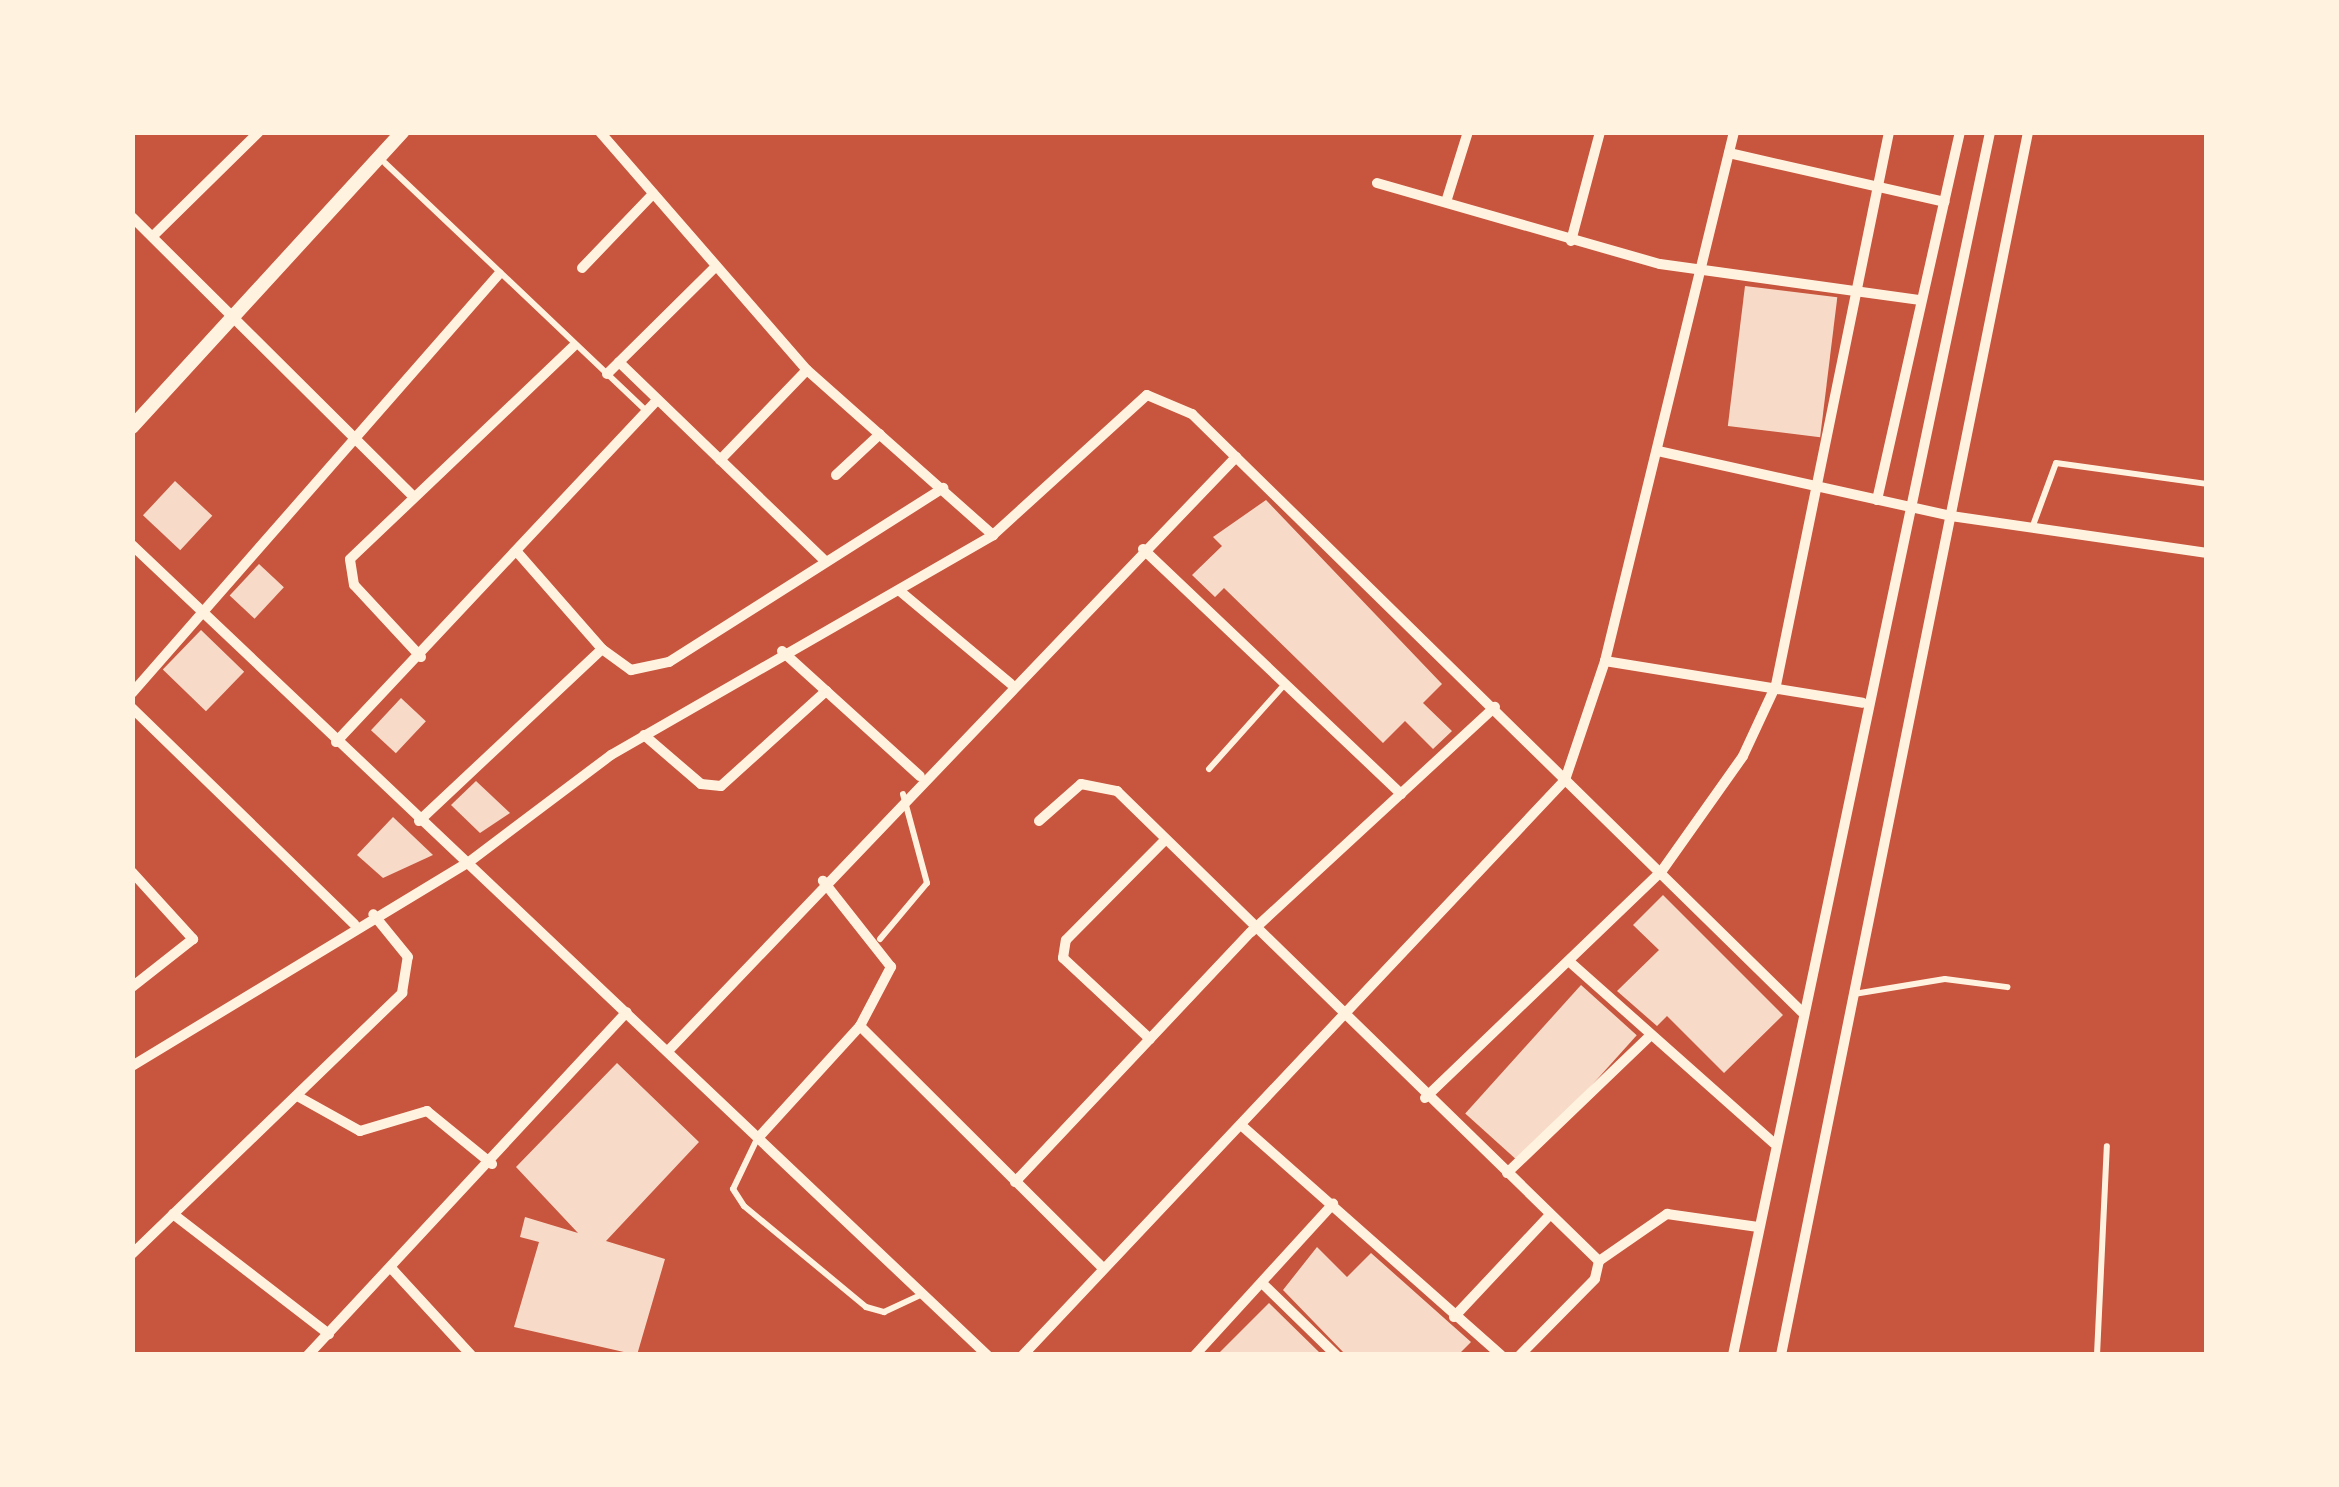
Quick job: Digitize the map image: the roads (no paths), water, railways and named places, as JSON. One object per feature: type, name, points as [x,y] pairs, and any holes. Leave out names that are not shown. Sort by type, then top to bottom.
[{"type":"street","points":[[153,236],[259,132]]},
{"type":"street","points":[[132,428],[385,163],[402,132]]},
{"type":"street","points":[[600,132],[713,269],[807,370],[993,535]]},
{"type":"street","points":[[1446,202],[1468,132]]},
{"type":"street","points":[[1571,242],[1600,132]]},
{"type":"street","points":[[1023,1355],[1565,780],[1605,662],[1734,132]]},
{"type":"street","points":[[1425,1098],[1661,872],[1743,756],[1777,685],[1811,486],[1858,293],[1889,132]]},
{"type":"street","points":[[1877,500],[1960,132]]},
{"type":"street","points":[[1733,1355],[1863,703],[1990,132]]},
{"type":"street","points":[[1781,1355],[1850,994],[2028,132]]},
{"type":"street","points":[[1729,153],[1944,202]]},
{"type":"street","points":[[1377,183],[1571,242],[1702,270],[1921,300]]},
{"type":"street","points":[[582,268],[653,194]]},
{"type":"street","points":[[132,217],[240,314],[355,442],[412,495]]},
{"type":"street","points":[[608,374],[713,269]]},
{"type":"street","points":[[132,693],[499,274]]},
{"type":"street","points":[[421,657],[347,567],[412,495],[573,347]]},
{"type":"street","points":[[619,362],[825,561]]},
{"type":"street","points":[[720,460],[807,370]]},
{"type":"street","points":[[132,1066],[354,923],[469,862],[644,735],[782,651],[901,592],[993,535],[1147,394],[1178,402],[1802,1012]]},
{"type":"street","points":[[336,742],[421,657],[657,400]]},
{"type":"street","points":[[836,475],[880,434]]},
{"type":"street","points":[[1658,451],[1952,516],[2207,553]]},
{"type":"street","points":[[668,1051],[920,776],[1236,457]]},
{"type":"street","points":[[518,553],[602,649],[649,671],[943,488]]},
{"type":"street","points":[[132,545],[200,615],[419,821],[469,862],[987,1355]]},
{"type":"street","points":[[1143,550],[1401,794]]},
{"type":"street","points":[[901,592],[1011,684]]},
{"type":"street","points":[[419,821],[602,649]]},
{"type":"street","points":[[782,651],[920,776]]},
{"type":"street","points":[[1605,662],[1777,685],[1863,703]]},
{"type":"street","points":[[644,735],[701,784],[721,786],[826,691]]},
{"type":"street","points":[[1015,1182],[1251,932],[1495,707]]},
{"type":"street","points":[[132,708],[354,923]]},
{"type":"street","points":[[1039,821],[1099,782],[1599,1261]]},
{"type":"street","points":[[1150,1039],[1063,958],[1066,940],[1164,842]]},
{"type":"street","points":[[132,872],[191,934],[189,950],[132,987]]},
{"type":"street","points":[[759,1137],[860,1026],[891,967],[880,939],[824,881]]},
{"type":"street","points":[[132,1254],[299,1097],[406,985],[408,957],[373,914]]},
{"type":"street","points":[[1571,963],[1649,1037],[1774,1143]]},
{"type":"street","points":[[308,1355],[492,1164],[627,1012]]},
{"type":"street","points":[[860,1026],[1102,1268]]},
{"type":"street","points":[[1507,1174],[1649,1037]]},
{"type":"street","points":[[299,1097],[360,1131],[427,1111],[492,1164]]},
{"type":"street","points":[[1241,1125],[1501,1355]]},
{"type":"street","points":[[1195,1355],[1333,1204]]},
{"type":"street","points":[[172,1214],[329,1334]]},
{"type":"street","points":[[1520,1355],[1595,1279],[1599,1261],[1667,1214],[1758,1226]]},
{"type":"street","points":[[1454,1317],[1548,1217]]},
{"type":"street","points":[[392,1269],[471,1355]]},
{"type":"street","points":[[1263,1284],[1336,1355]]},
{"type":"lane","points":[[385,163],[573,347],[647,412]]},
{"type":"lane","points":[[2032,528],[2056,464],[2207,484]]},
{"type":"lane","points":[[1209,770],[1285,684]]},
{"type":"lane","points":[[880,939],[927,883],[903,794]]},
{"type":"lane","points":[[1850,994],[1945,979],[2007,987]]},
{"type":"lane","points":[[759,1137],[734,1189],[744,1206],[866,1307],[884,1312],[923,1293]]},
{"type":"lane","points":[[2097,1355],[2107,1146]]}]
